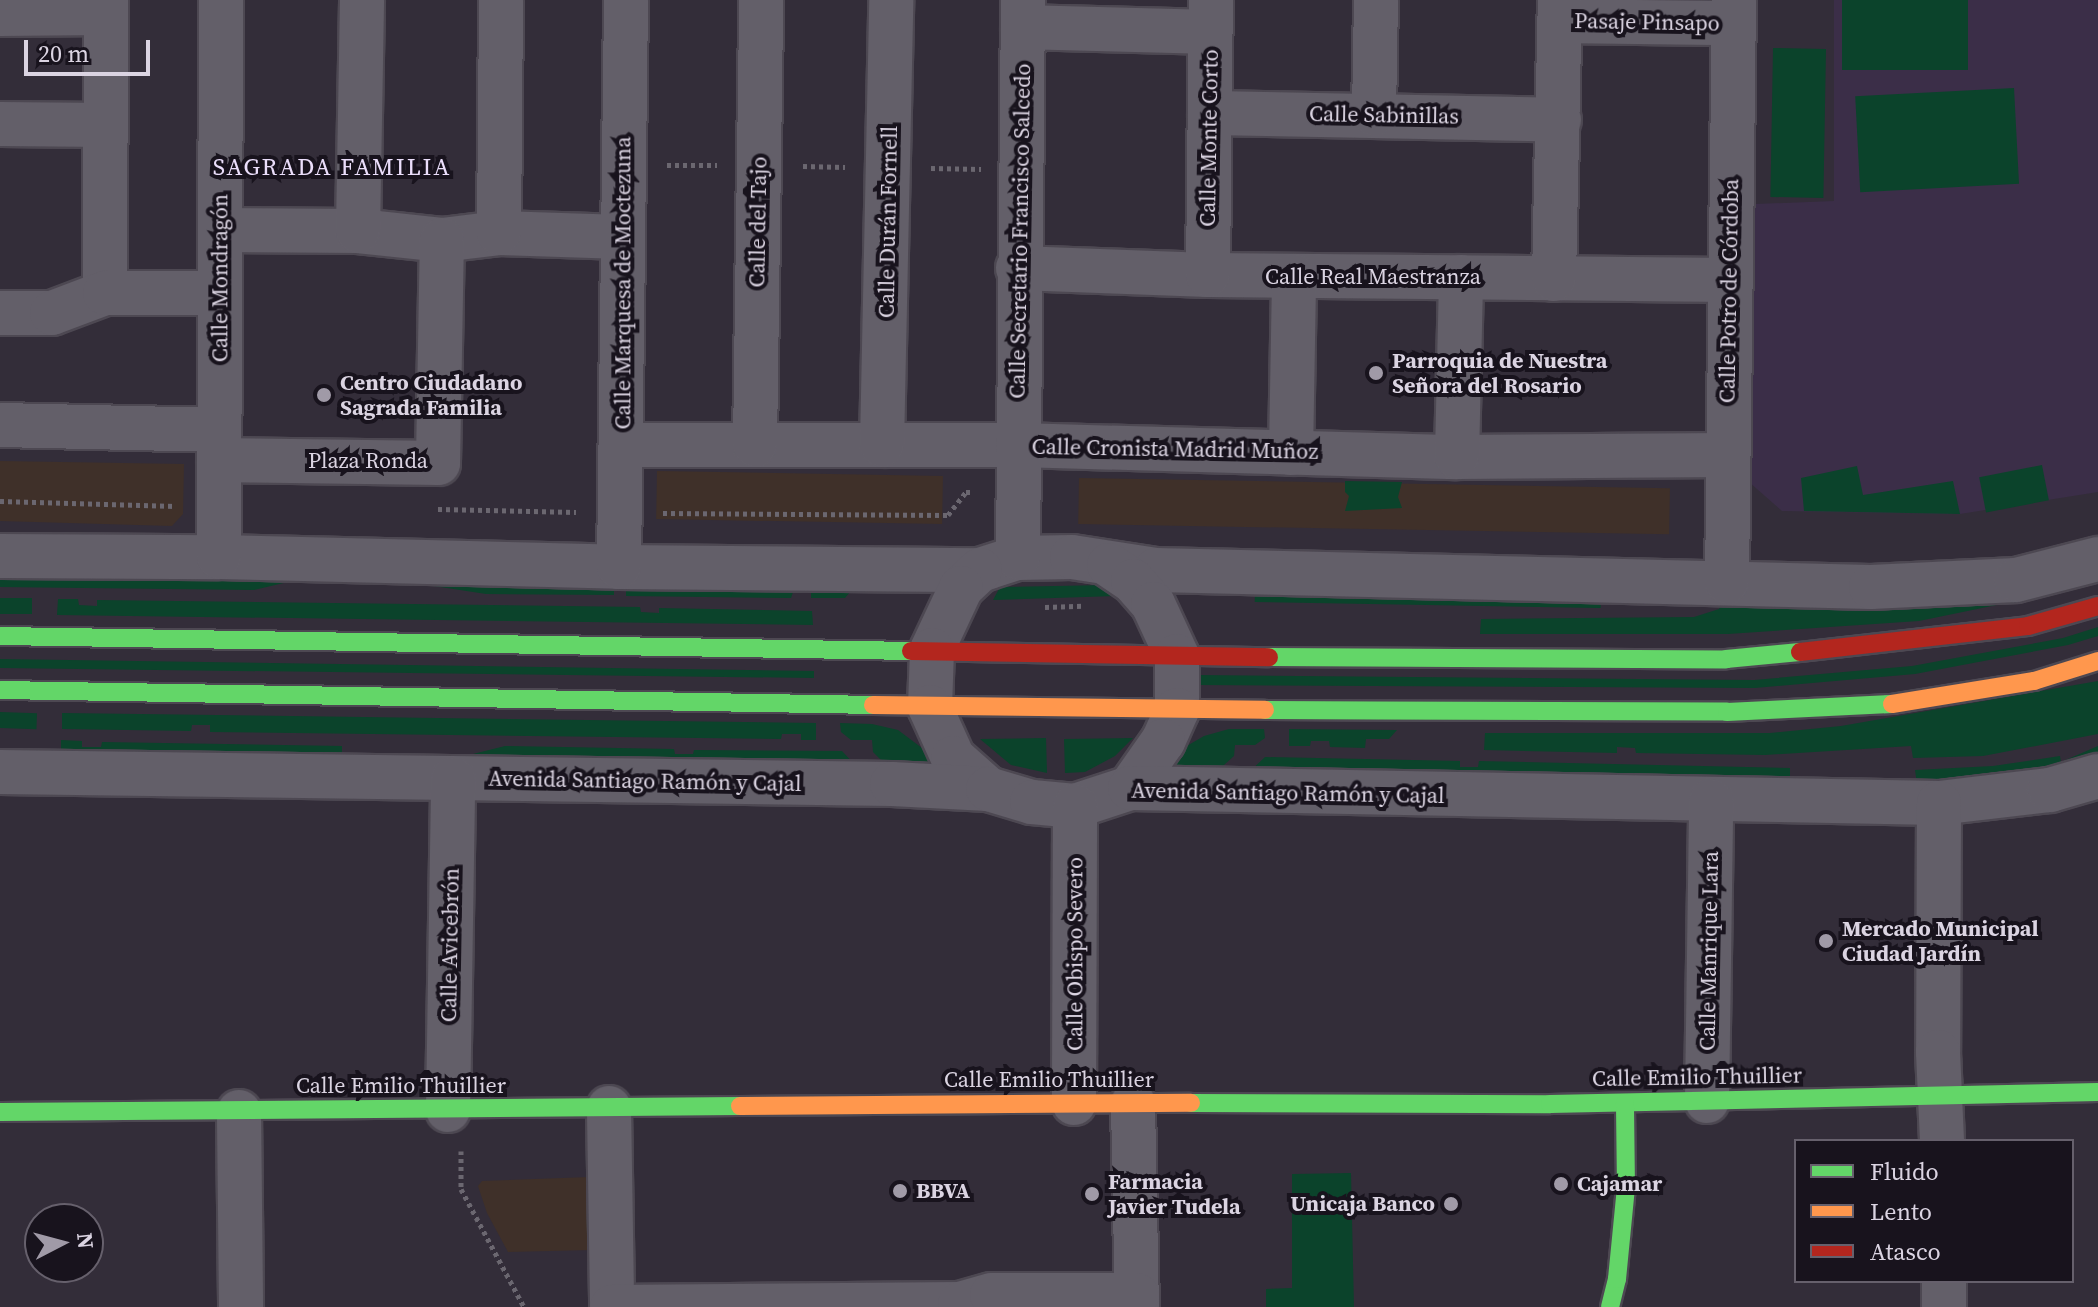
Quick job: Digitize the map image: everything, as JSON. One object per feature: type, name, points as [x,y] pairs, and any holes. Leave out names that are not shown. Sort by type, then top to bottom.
[{"type":"main road","points":[[0,636],[1177,656],[1726,659],[1892,644],[2028,626],[2098,606]]},
{"type":"main road","points":[[0,690],[930,707],[1742,712],[1904,703],[2034,681],[2098,661]]},
{"type":"main road","name":"Calle Emilio Thuillier","points":[[0,1112],[1074,1103],[1625,1103],[2098,1092]]},
{"type":"main road","points":[[1610,1307],[1617,1279],[1626,1188],[1625,1103]]},
{"type":"street","name":"Calle Mondragón","points":[[219,557],[221,0]]},
{"type":"street","points":[[358,231],[362,0]]},
{"type":"street","points":[[499,233],[501,0]]},
{"type":"street","name":"Calle Marquesa de Moctezuna","points":[[619,567],[623,445],[626,0]]},
{"type":"street","name":"Calle del Tajo","points":[[755,445],[761,0]]},
{"type":"street","name":"Calle Durán Fornell","points":[[882,445],[891,0]]},
{"type":"street","points":[[1374,114],[1376,0]]},
{"type":"street","points":[[0,14],[106,6],[105,293]]},
{"type":"street","points":[[1554,279],[1560,11]]},
{"type":"street","name":"Pasaje Pinsapo","points":[[1560,11],[1733,12]]},
{"type":"street","name":"Calle Potro de Córdoba","points":[[1727,582],[1733,12]]},
{"type":"street","points":[[1023,14],[1211,16]]},
{"type":"street","name":"Calle Secretario Francisco Salcedo","points":[[999,564],[1018,445],[1023,14]]},
{"type":"street","name":"Calle Monte Corto","points":[[1208,275],[1211,16]]},
{"type":"street","name":"Calle Sabinillas","points":[[1210,113],[1559,120]]},
{"type":"street","points":[[0,124],[106,125]]},
{"type":"street","points":[[220,230],[358,231],[442,240],[499,233],[623,237]]},
{"type":"street","name":"Plaza Ronda","points":[[219,445],[438,463],[442,240]]},
{"type":"street","name":"Calle Real Maestranza","points":[[1018,268],[1208,275],[1729,280]]},
{"type":"street","points":[[1291,453],[1294,276]]},
{"type":"street","points":[[1457,457],[1461,277]]},
{"type":"street","points":[[0,313],[52,313],[105,293],[220,293]]},
{"type":"street","points":[[0,425],[219,445]]},
{"type":"street","name":"Calle Cronista Madrid Muñoz","points":[[623,445],[1018,445],[1457,457],[1728,455]]},
{"type":"street","points":[[0,556],[219,557],[619,567],[999,564],[1072,557],[1109,565],[1240,573],[1871,587],[2016,580],[2098,559]]},
{"type":"street","points":[[988,789],[953,758],[930,707],[932,650],[961,588],[999,564]]},
{"type":"street","points":[[1109,565],[1133,581],[1153,604],[1177,656],[1177,710],[1163,741],[1130,788]]},
{"type":"street","name":"Avenida Santiago Ramón y Cajal","points":[[0,772],[892,784],[988,789],[1032,802],[1075,806],[1130,788],[1939,803],[2050,790],[2098,776]]},
{"type":"street","name":"Calle Avicebrón","points":[[453,779],[454,1110]]},
{"type":"street","name":"Calle Manrique Lara","points":[[1707,1101],[1711,801]]},
{"type":"street","points":[[1939,803],[1942,1139]]},
{"type":"street","name":"Calle Obispo Severo","points":[[1074,1103],[1075,806]]},
{"type":"street","points":[[609,1108],[612,1307],[960,1306],[992,1295],[1137,1301],[1133,1103]]},
{"type":"street","points":[[239,1112],[241,1307]]},
{"type":"street","points":[[1944,1283],[1944,1307]]},
{"type":"path","points":[[658,164],[981,169]]},
{"type":"path","points":[[655,513],[948,515],[966,492],[976,492]]},
{"type":"path","points":[[0,501],[188,506]]},
{"type":"path","points":[[454,1110],[461,1189],[524,1307]]},
{"type":"shaded area","points":[[1834,0],[2098,0],[2098,492],[1960,514],[1782,511],[1749,482],[1755,204],[1834,201]]},
{"type":"shaded area","points":[[0,461],[184,464],[183,514],[172,526],[0,521]]},
{"type":"shaded area","points":[[657,471],[943,476],[942,524],[656,519]]},
{"type":"shaded area","points":[[1079,478],[1670,488],[1669,534],[1078,524]]},
{"type":"shaded area","points":[[590,1177],[592,1250],[508,1252],[487,1213],[478,1186],[482,1181]]},
{"type":"green space","points":[[1842,0],[1968,0],[1968,70],[1842,70]]},
{"type":"green space","points":[[1773,48],[1826,49],[1823,198],[1770,197]]},
{"type":"green space","points":[[2014,88],[2019,184],[1860,192],[1855,96]]},
{"type":"green space","points":[[2042,465],[2049,500],[1986,513],[1979,477]]},
{"type":"green space","points":[[1857,466],[1863,495],[1953,481],[1960,514],[1804,511],[1801,478]]},
{"type":"green space","points":[[1345,481],[1402,482],[1398,497],[1402,508],[1345,511],[1349,496],[1345,492]]},
{"type":"green space","points":[[0,568],[291,572],[292,581],[254,590],[0,587]]},
{"type":"green space","points":[[614,576],[614,595],[486,594],[421,584]]},
{"type":"green space","points":[[626,576],[861,579],[845,598],[811,598],[811,593],[793,592],[791,598],[626,596]]},
{"type":"green space","points":[[1108,585],[1116,596],[993,600],[1000,587]]},
{"type":"green space","points":[[1255,586],[1601,592],[1601,608],[1255,602]]},
{"type":"green space","points":[[1728,593],[2016,601],[1919,621],[1728,634],[1480,634],[1481,619],[1694,617],[1719,609]]},
{"type":"green space","points":[[0,598],[32,598],[32,614],[0,614]]},
{"type":"green space","points":[[58,599],[78,599],[79,605],[97,606],[97,600],[640,607],[641,612],[659,613],[659,608],[812,611],[813,625],[57,615]]},
{"type":"green space","points":[[2098,627],[2098,636],[2068,645],[1915,674],[1755,688],[1199,685],[1198,675],[1754,680],[1912,666],[2063,638]]},
{"type":"green space","points":[[0,659],[814,671],[814,678],[0,668]]},
{"type":"green space","points":[[2098,681],[2098,734],[1983,756],[1913,758],[1911,746],[1765,755],[1636,753],[1635,748],[1617,747],[1617,753],[1484,750],[1485,733],[1770,733],[1841,726]]},
{"type":"green space","points":[[0,712],[37,713],[36,729],[0,728]]},
{"type":"green space","points":[[62,713],[816,723],[816,740],[801,740],[801,734],[782,734],[781,739],[210,732],[210,725],[192,725],[191,731],[62,729]]},
{"type":"green space","points":[[840,723],[872,724],[898,730],[934,757],[931,767],[891,770],[873,752],[872,740],[851,740],[841,732]]},
{"type":"green space","points":[[1229,729],[1264,729],[1265,738],[1255,745],[1235,745],[1234,756],[1214,774],[1178,774],[1170,765],[1185,747],[1204,736]]},
{"type":"green space","points":[[1289,729],[1397,730],[1389,739],[1366,739],[1365,748],[1330,747],[1329,741],[1311,741],[1310,746],[1289,746]]},
{"type":"green space","points":[[1046,738],[1047,773],[1011,765],[980,739]]},
{"type":"green space","points":[[1133,738],[1115,756],[1085,772],[1065,773],[1064,739]]},
{"type":"green space","points":[[61,740],[82,741],[82,747],[101,747],[102,742],[342,746],[342,763],[61,759]]},
{"type":"green space","points":[[505,746],[674,749],[675,754],[693,754],[694,750],[842,751],[857,767],[470,764],[469,755]]},
{"type":"green space","points":[[2098,746],[2098,760],[2056,770],[1917,784],[1915,770],[1993,766],[2060,756],[2061,762]]},
{"type":"green space","points":[[1265,757],[1460,761],[1460,767],[1478,767],[1479,761],[1790,768],[1790,782],[1246,775]]},
{"type":"green space","points":[[1351,1173],[1354,1307],[1266,1307],[1266,1289],[1292,1288],[1292,1174]]},
{"type":"traffic: fast","points":[[0,636],[911,651]]},
{"type":"traffic: fast","points":[[1269,657],[1726,659],[1800,652]]},
{"type":"traffic: fast","points":[[0,690],[873,705]]},
{"type":"traffic: fast","points":[[1265,710],[1727,712],[1892,704]]},
{"type":"traffic: fast","points":[[1191,1103],[1550,1104],[2098,1092]]},
{"type":"traffic: fast","points":[[1610,1307],[1617,1279],[1626,1188],[1625,1103]]},
{"type":"traffic: fast","points":[[0,1112],[740,1106]]},
{"type":"traffic: slow","points":[[1892,704],[2034,681],[2098,661]]},
{"type":"traffic: slow","points":[[873,705],[1265,710]]},
{"type":"traffic: slow","points":[[740,1106],[1191,1103]]},
{"type":"traffic: jam","points":[[1800,652],[2028,626],[2098,606]]},
{"type":"traffic: jam","points":[[911,651],[1269,657]]},
{"type":"place","name":"Parroquia de Nuestra Señora del Rosario","points":[[1376,373]]},
{"type":"place","name":"Centro Ciudadano Sagrada Familia","points":[[324,395]]},
{"type":"place","name":"Mercado Municipal Ciudad Jardín","points":[[1826,941]]},
{"type":"place","name":"Cajamar","points":[[1561,1184]]},
{"type":"place","name":"BBVA","points":[[900,1191]]},
{"type":"place","name":"Farmacia Javier Tudela","points":[[1092,1194]]},
{"type":"place","name":"Unicaja Banco","points":[[1451,1204]]},
{"type":"district","name":"SAGRADA FAMILIA","points":[[332,167]]}]
